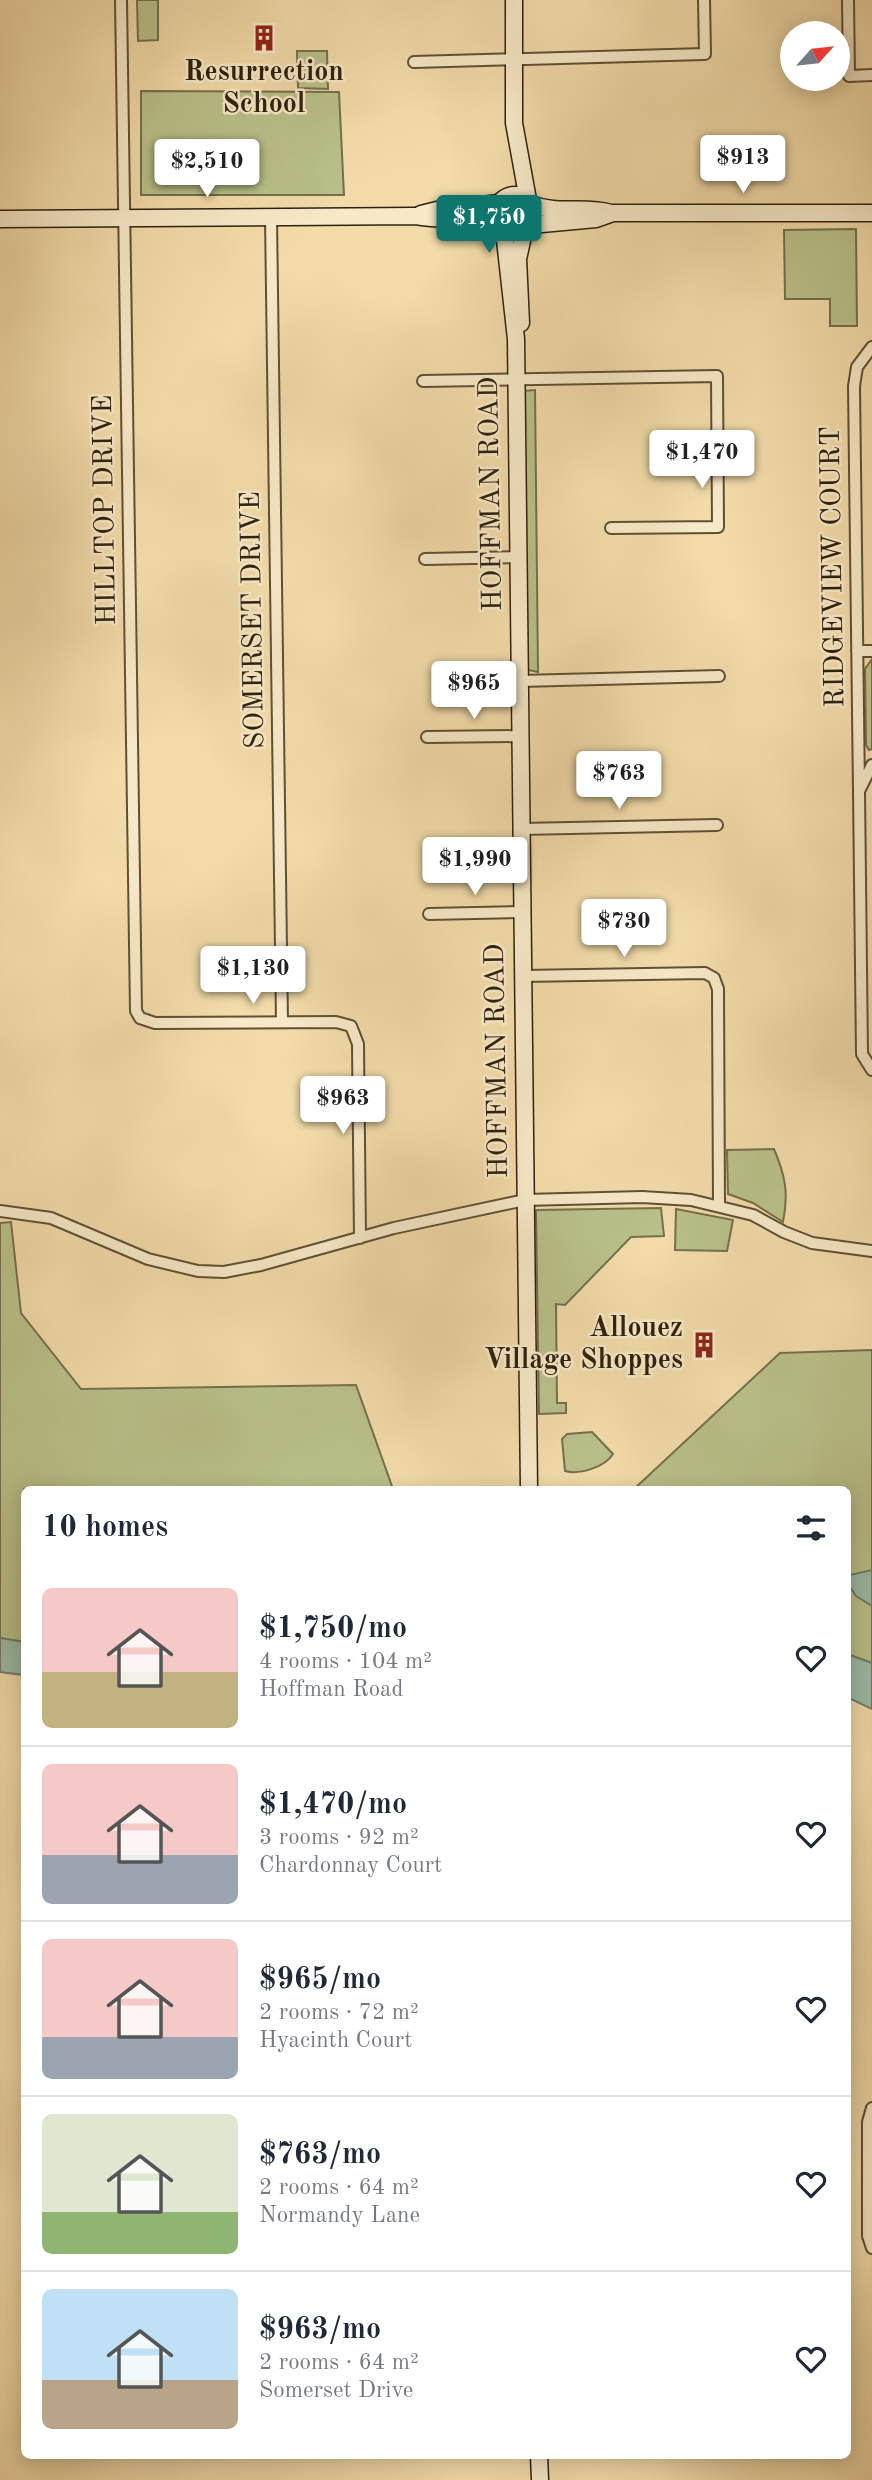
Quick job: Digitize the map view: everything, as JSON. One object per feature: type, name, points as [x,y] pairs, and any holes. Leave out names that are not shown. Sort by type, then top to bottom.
[{"type":"street","name":"HILLTOP DRIVE","points":[[121,0],[135,1003],[140,1018],[155,1024],[282,1021]]},
{"type":"street","points":[[514,0],[514,123],[534,215],[528,228]]},
{"type":"street","points":[[414,62],[705,54],[704,0]]},
{"type":"street","points":[[848,0],[849,76],[872,75]]},
{"type":"street","points":[[501,227],[495,213],[512,180],[509,144],[514,123]]},
{"type":"street","points":[[415,216],[437,209],[503,200],[518,195],[558,211],[595,208],[613,213],[872,213]]},
{"type":"street","points":[[0,219],[415,216],[438,220],[481,219],[514,234],[528,228],[596,219],[613,213]]},
{"type":"street","name":"SOMERSET DRIVE","points":[[271,218],[282,1021]]},
{"type":"street","name":"HOFFMAN ROAD","points":[[501,227],[516,339],[517,379],[529,1486]]},
{"type":"street","name":"HOFFMAN ROAD","points":[[516,339],[522,316],[518,259],[528,228]]},
{"type":"street","name":"RIDGEVIEW COURT","points":[[870,1068],[862,1054],[867,939],[859,790],[855,386],[857,367],[872,347]]},
{"type":"street","points":[[423,381],[717,376],[719,527],[611,528]]},
{"type":"street","points":[[425,559],[519,557]]},
{"type":"street","points":[[857,651],[872,651]]},
{"type":"street","points":[[520,681],[719,676]]},
{"type":"street","points":[[427,737],[520,736]]},
{"type":"street","points":[[859,790],[872,765]]},
{"type":"street","points":[[522,829],[717,825]]},
{"type":"street","points":[[429,914],[522,912]]},
{"type":"street","points":[[523,976],[705,974],[714,978],[718,989],[719,1206]]},
{"type":"street","points":[[282,1021],[336,1022],[351,1026],[358,1044],[360,1238]]},
{"type":"street","points":[[0,1199],[0,1211],[63,1222],[148,1259],[187,1270],[224,1272],[261,1265],[499,1203],[525,1200],[642,1197],[719,1206],[753,1215],[784,1233],[812,1243],[872,1251]]},
{"type":"street","points":[[872,2108],[868,2122],[868,2236],[872,2248]]},
{"type":"street","points":[[539,2459],[540,2480]]},
{"type":"green space","points":[[137,0],[158,0],[158,40],[138,41]]},
{"type":"green space","points":[[297,51],[327,51],[328,89],[298,88]]},
{"type":"green space","points":[[141,91],[339,92],[344,195],[141,195]]},
{"type":"green space","points":[[856,229],[857,326],[830,326],[830,299],[785,299],[784,230]]},
{"type":"green space","points":[[535,390],[538,672],[528,670],[523,391]]},
{"type":"green space","points":[[872,659],[872,749],[869,750],[866,745],[865,669]]},
{"type":"green space","points":[[774,1149],[785,1184],[783,1222],[753,1203],[728,1194],[727,1150]]},
{"type":"green space","points":[[661,1208],[664,1236],[631,1237],[565,1305],[556,1304],[557,1403],[566,1403],[566,1413],[539,1414],[536,1210]]},
{"type":"green space","points":[[676,1209],[733,1220],[727,1251],[675,1250]]},
{"type":"green space","points":[[11,1222],[21,1313],[81,1389],[356,1385],[392,1486],[21,1486],[21,1642],[0,1638],[0,1223]]},
{"type":"green space","points":[[872,1350],[872,1663],[851,1655],[851,1486],[637,1486],[780,1353]]},
{"type":"green space","points":[[592,1432],[613,1454],[592,1469],[565,1471],[562,1439],[567,1434]]},
{"type":"shaded area","points":[[872,1570],[872,1606],[856,1596],[851,1588],[851,1575]]},
{"type":"shaded area","points":[[0,1638],[21,1642],[21,1675],[0,1672]]},
{"type":"shaded area","points":[[851,1655],[872,1663],[872,1709],[851,1699]]},
{"type":"place","name":"Resurrection School","points":[[264,38]]},
{"type":"place","name":"Allouez Village Shoppes","points":[[704,1345]]}]
